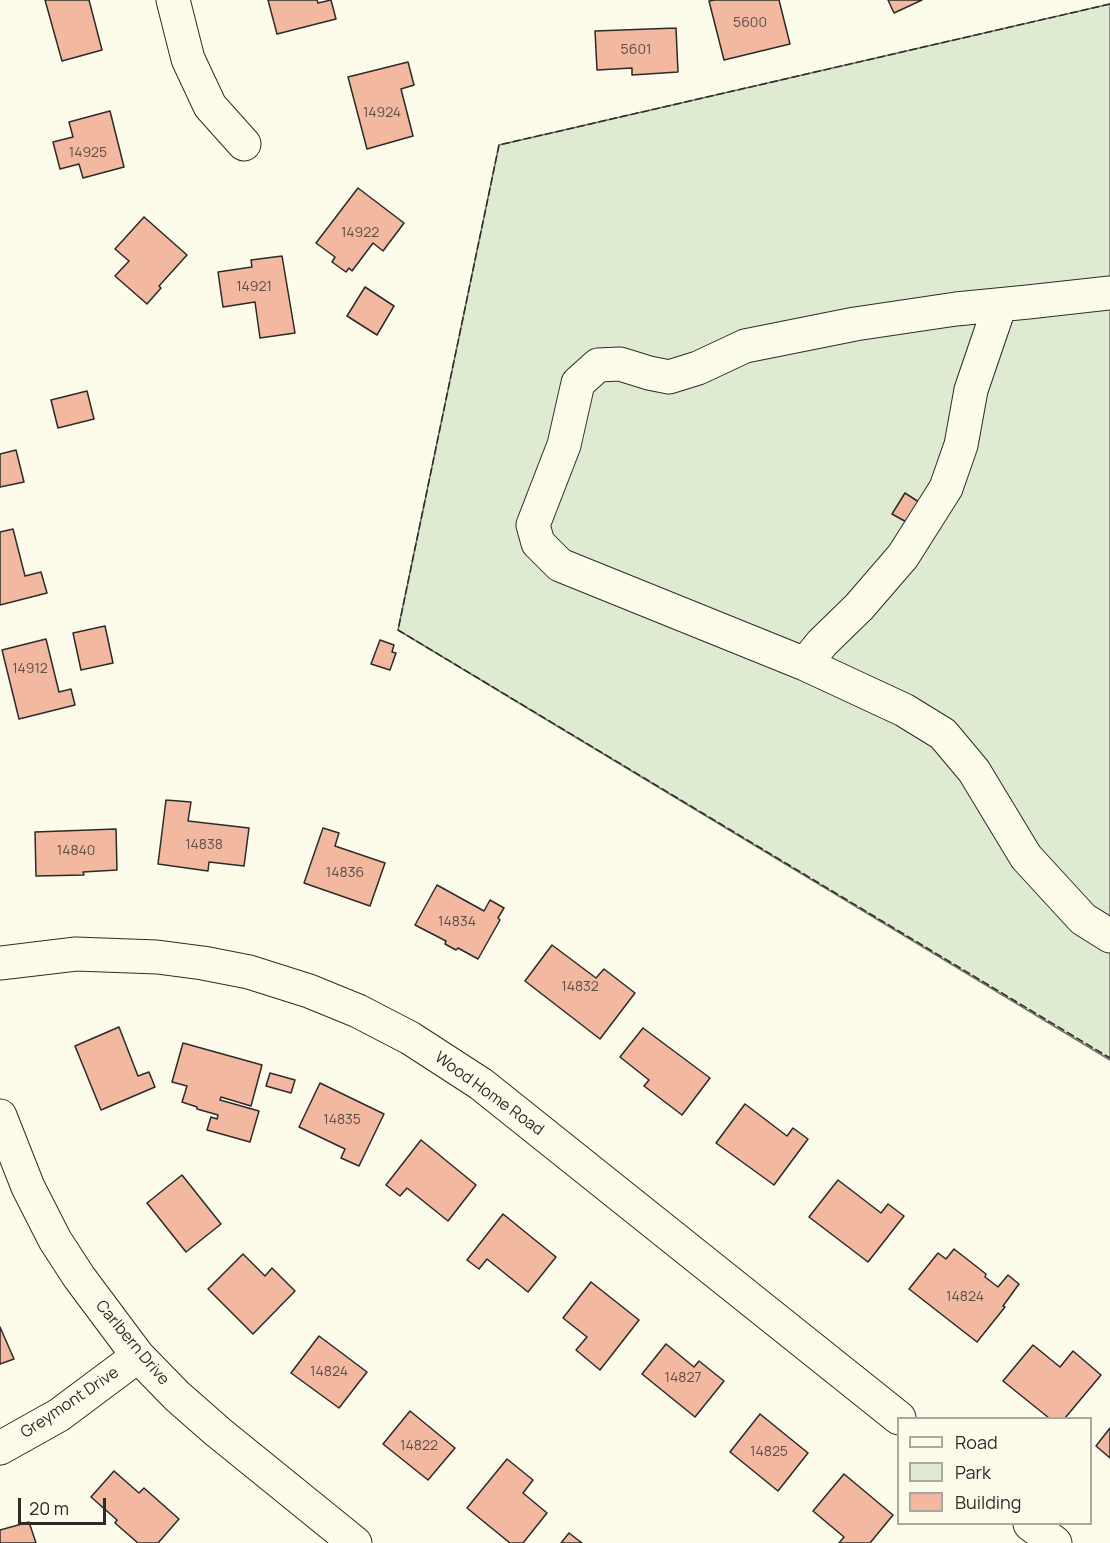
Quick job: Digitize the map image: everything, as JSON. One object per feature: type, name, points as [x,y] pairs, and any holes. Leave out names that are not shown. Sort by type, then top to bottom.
[{"type":"street","points":[[173,0],[188,59],[210,106],[244,144]]},
{"type":"street","points":[[1110,293],[956,309],[855,324],[745,346],[698,368],[669,377],[620,364],[598,365],[578,383],[564,446],[532,525],[538,543],[560,565],[805,663],[904,710],[943,734],[974,771],[1026,857],[1083,919],[1110,936]]},
{"type":"street","points":[[805,663],[822,643],[860,608],[903,556],[946,488],[961,445],[971,390],[1000,305]]},
{"type":"street","name":"Wood Home Road","points":[[0,963],[76,954],[157,957],[203,963],[249,972],[309,991],[358,1011],[410,1038],[481,1084],[897,1417]]},
{"type":"street","name":"Carlbern Drive","points":[[0,1116],[28,1188],[55,1240],[79,1277],[138,1356],[177,1396],[218,1432],[355,1543]]},
{"type":"street","name":"Greymont Drive","points":[[0,1448],[59,1415],[138,1356]]},
{"type":"street","points":[[1031,1525],[1055,1543]]},
{"type":"green space","points":[[1110,4],[1110,1060],[398,630],[499,145]]},
{"type":"building","points":[[45,0],[89,0],[102,50],[62,61]]},
{"type":"building","points":[[268,0],[317,0],[318,3],[331,0],[336,19],[277,34]]},
{"type":"building","points":[[779,0],[790,44],[724,60],[709,1]]},
{"type":"building","points":[[888,0],[922,0],[894,13]]},
{"type":"building","points":[[676,28],[678,72],[632,75],[632,68],[597,70],[595,31]]},
{"type":"building","points":[[408,62],[414,85],[401,89],[413,136],[367,149],[348,77]]},
{"type":"building","points":[[110,111],[124,167],[83,178],[79,164],[60,169],[53,142],[73,137],[69,122]]},
{"type":"building","points":[[358,188],[404,223],[383,251],[373,243],[352,271],[349,268],[346,272],[332,262],[335,257],[316,243]]},
{"type":"building","points":[[144,217],[187,255],[159,286],[161,288],[147,304],[115,276],[129,261],[115,249]]},
{"type":"building","points":[[282,256],[295,333],[260,338],[255,302],[223,307],[218,272],[252,267],[251,260]]},
{"type":"building","points":[[365,287],[394,306],[377,335],[347,316]]},
{"type":"building","points":[[87,391],[94,419],[58,428],[51,400]]},
{"type":"building","points":[[16,450],[24,482],[0,487],[0,454]]},
{"type":"building","points":[[905,493],[922,504],[910,524],[892,514]]},
{"type":"building","points":[[13,529],[25,576],[41,572],[47,593],[0,605],[0,532]]},
{"type":"building","points":[[105,626],[113,663],[81,670],[73,633]]},
{"type":"building","points":[[46,639],[59,692],[71,689],[75,705],[19,719],[2,650]]},
{"type":"building","points":[[380,640],[394,645],[392,652],[396,653],[390,670],[371,664]]},
{"type":"building","points":[[166,800],[191,802],[188,821],[249,828],[244,866],[209,862],[208,871],[158,864]]},
{"type":"building","points":[[323,828],[339,833],[335,846],[385,863],[370,906],[304,883]]},
{"type":"building","points":[[116,829],[117,870],[83,872],[84,875],[36,876],[35,832]]},
{"type":"building","points":[[437,885],[484,911],[490,900],[504,908],[498,918],[500,920],[478,959],[458,948],[456,950],[445,944],[446,941],[415,925]]},
{"type":"building","points":[[552,945],[596,978],[604,969],[635,993],[600,1039],[525,981]]},
{"type":"building","points":[[119,1027],[138,1076],[149,1072],[155,1087],[101,1110],[75,1046]]},
{"type":"building","points":[[643,1028],[710,1078],[682,1115],[644,1086],[649,1080],[620,1057]]},
{"type":"building","points":[[183,1043],[262,1065],[251,1106],[221,1097],[220,1100],[259,1111],[250,1142],[207,1130],[211,1117],[217,1119],[218,1115],[182,1102],[187,1086],[172,1082]]},
{"type":"building","points":[[270,1073],[295,1080],[291,1093],[266,1086]]},
{"type":"building","points":[[320,1083],[384,1114],[359,1166],[341,1158],[345,1149],[299,1127]]},
{"type":"building","points":[[745,1104],[787,1136],[793,1128],[808,1139],[774,1185],[716,1143]]},
{"type":"building","points":[[421,1140],[476,1185],[448,1221],[407,1188],[400,1196],[386,1185]]},
{"type":"building","points":[[182,1175],[221,1224],[186,1252],[147,1203]]},
{"type":"building","points":[[838,1180],[881,1213],[888,1204],[904,1216],[868,1262],[809,1217]]},
{"type":"building","points":[[503,1214],[556,1257],[528,1292],[487,1259],[479,1269],[467,1260]]},
{"type":"building","points":[[954,1249],[986,1274],[985,1277],[998,1287],[1008,1275],[1019,1284],[1003,1306],[1005,1307],[977,1342],[909,1289],[938,1253],[946,1259]]},
{"type":"building","points":[[243,1254],[265,1276],[272,1268],[295,1291],[253,1334],[208,1289]]},
{"type":"building","points":[[591,1282],[639,1320],[600,1370],[576,1350],[587,1337],[563,1318]]},
{"type":"building","points":[[0,1327],[14,1359],[0,1364]]},
{"type":"building","points":[[319,1336],[367,1372],[339,1408],[291,1373]]},
{"type":"building","points":[[666,1344],[694,1367],[699,1361],[724,1381],[695,1417],[642,1374]]},
{"type":"building","points":[[1033,1345],[1060,1367],[1073,1351],[1101,1375],[1066,1417],[1048,1417],[1003,1381]]},
{"type":"building","points":[[410,1411],[455,1448],[428,1480],[383,1444]]},
{"type":"building","points":[[760,1414],[808,1453],[778,1491],[730,1452]]},
{"type":"building","points":[[1110,1428],[1110,1458],[1096,1446]]},
{"type":"building","points":[[507,1459],[533,1480],[523,1493],[547,1513],[523,1543],[510,1543],[467,1508]]},
{"type":"building","points":[[114,1471],[139,1493],[144,1488],[179,1519],[158,1543],[138,1543],[91,1497]]},
{"type":"building","points":[[844,1474],[893,1515],[870,1543],[839,1543],[844,1537],[813,1511]]},
{"type":"building","points":[[29,1522],[36,1543],[0,1543],[0,1530]]},
{"type":"building","points":[[569,1533],[582,1543],[561,1543]]},
{"type":"fence","points":[[1110,4],[499,145],[398,630],[1110,1058]]}]
